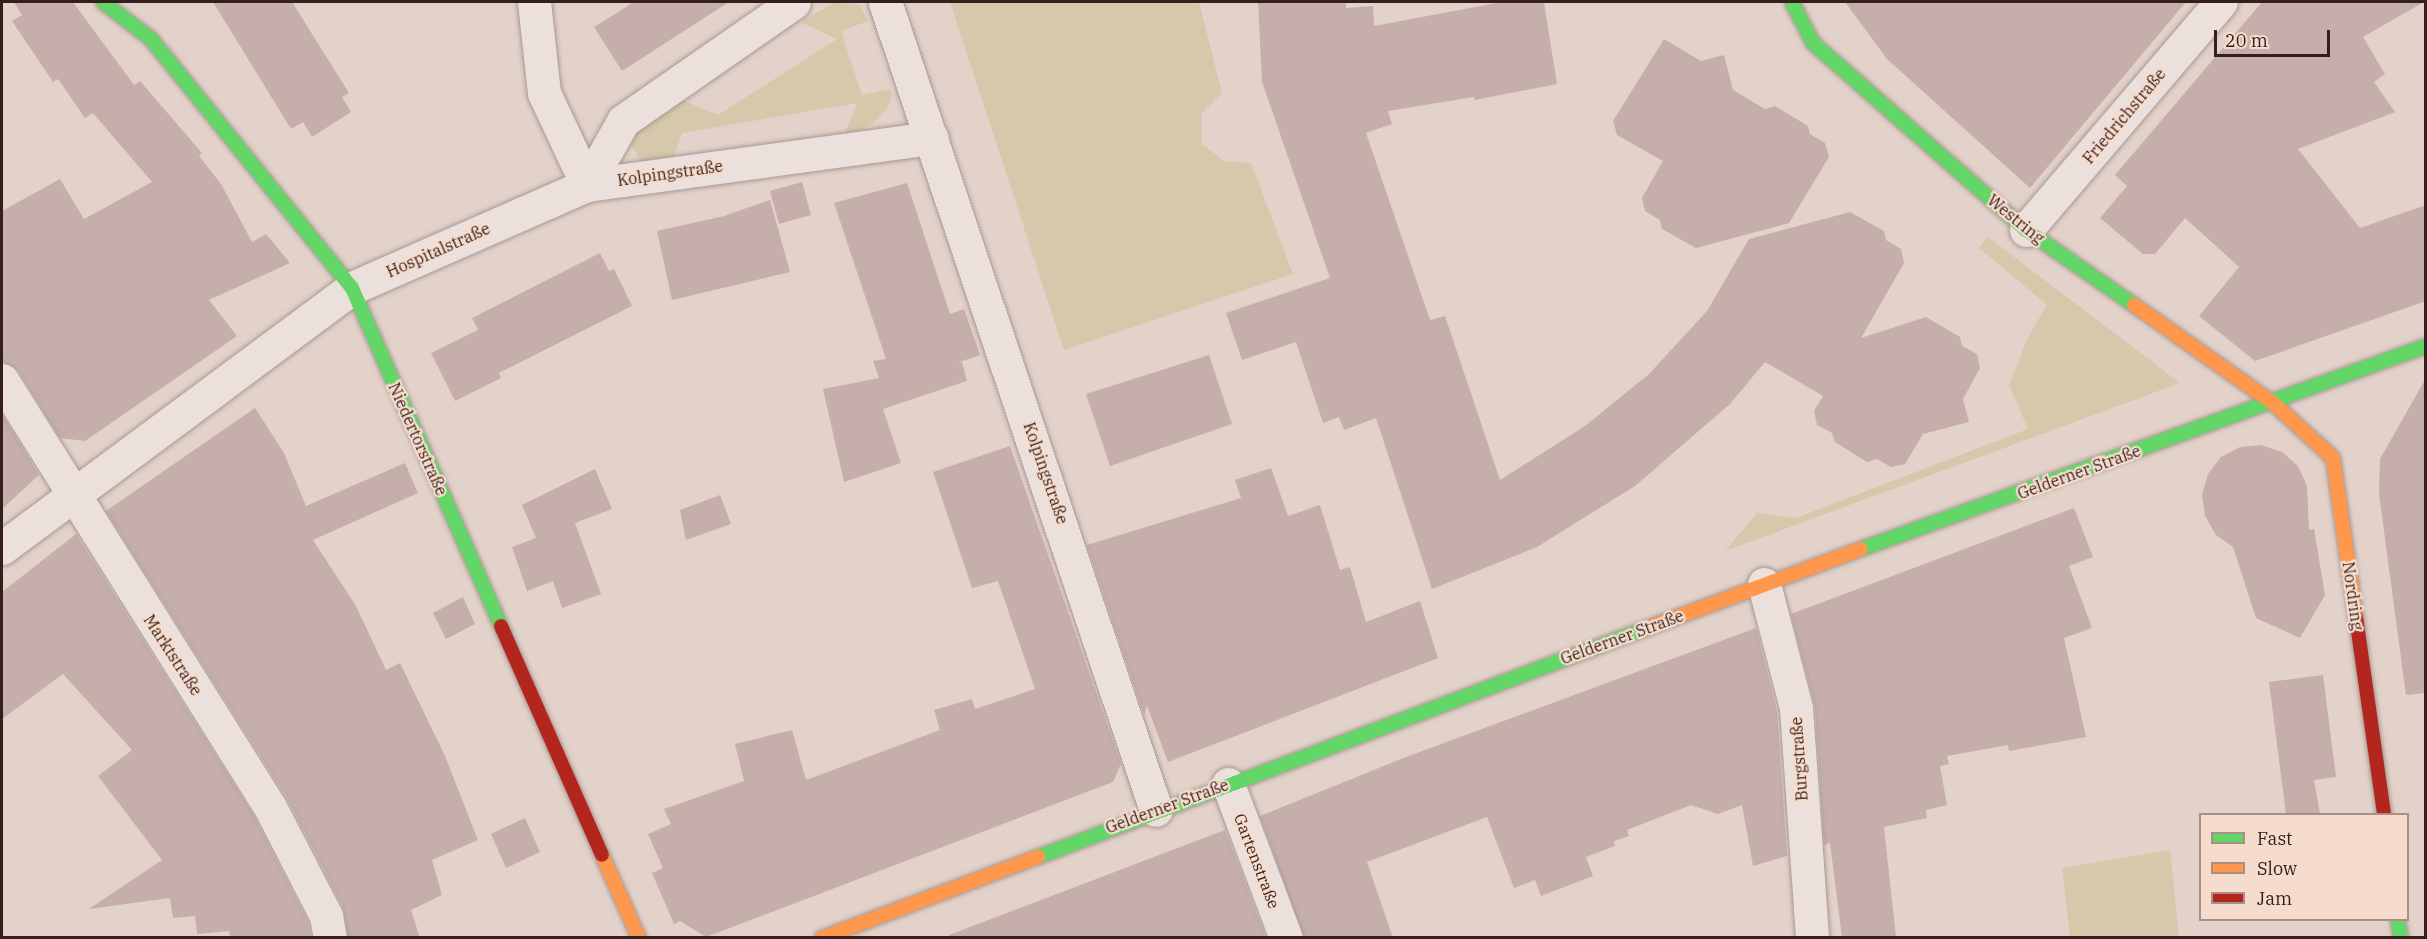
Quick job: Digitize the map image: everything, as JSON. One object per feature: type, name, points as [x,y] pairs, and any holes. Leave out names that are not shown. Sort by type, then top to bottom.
[{"type":"street","name":"Niedertorstraße","points":[[103,2],[151,39],[352,288],[639,938]]},
{"type":"street","points":[[534,2],[544,93],[587,185]]},
{"type":"street","points":[[587,185],[623,122],[794,2]]},
{"type":"street","name":"Kolpingstraße","points":[[885,2],[1156,810]]},
{"type":"street","name":"Westring","points":[[1792,2],[1813,43],[2026,230],[2273,403]]},
{"type":"street","name":"Friedrichstraße","points":[[2026,230],[2221,2]]},
{"type":"street","name":"Kolpingstraße","points":[[587,185],[932,138]]},
{"type":"street","name":"Hospitalstraße","points":[[2,548],[71,494],[352,288],[587,185]]},
{"type":"street","name":"Gelderner Straße","points":[[822,938],[1156,810],[1764,584],[2273,403],[2426,346]]},
{"type":"street","name":"Marktstraße","points":[[2,380],[71,494],[270,807],[326,916],[330,938]]},
{"type":"street","name":"Nordring","points":[[2273,403],[2333,458],[2384,813]]},
{"type":"street","name":"Burgstraße","points":[[1764,584],[1796,708],[1812,938]]},
{"type":"street","name":"Gartenstraße","points":[[1228,784],[1286,938]]},
{"type":"street","points":[[2398,921],[2401,938]]},
{"type":"shaded area","points":[[835,2],[860,5],[868,21],[841,31],[862,95],[890,89],[892,95],[887,109],[872,124],[843,139],[857,103],[682,133],[671,166],[642,162],[631,145],[636,128],[680,99],[718,115],[837,39],[801,22]]},
{"type":"shaded area","points":[[950,2],[1199,2],[1222,93],[1201,114],[1202,144],[1224,161],[1251,163],[1293,274],[1064,350]]},
{"type":"shaded area","points":[[1988,237],[2180,383],[1725,551],[1757,513],[1796,518],[2028,429],[2009,385],[2028,337],[2047,305],[1979,248]]},
{"type":"shaded area","points":[[2170,850],[2179,937],[2070,937],[2062,868]]},
{"type":"building","points":[[14,2],[73,2],[134,85],[140,81],[202,153],[199,156],[221,184],[252,242],[266,234],[290,263],[209,300],[237,336],[85,441],[60,438],[18,370],[2,361],[2,211],[60,179],[84,219],[152,182],[93,113],[85,118],[58,79],[53,82],[12,21],[22,15]]},
{"type":"building","points":[[213,2],[292,2],[349,93],[342,97],[351,112],[312,137],[303,122],[291,129]]},
{"type":"building","points":[[634,2],[729,2],[622,71],[594,27]]},
{"type":"building","points":[[1258,2],[1346,2],[1346,8],[1373,6],[1374,26],[1502,2],[1544,2],[1557,84],[1475,100],[1474,97],[1388,111],[1392,124],[1366,133],[1430,320],[1445,316],[1500,480],[1585,426],[1649,374],[1707,311],[1749,239],[1850,212],[1884,231],[1886,240],[1901,249],[1904,263],[1861,338],[1926,317],[1960,337],[1962,346],[1977,354],[1980,368],[1963,399],[1969,422],[1923,434],[1905,464],[1891,467],[1877,459],[1867,462],[1835,442],[1832,433],[1817,425],[1814,411],[1823,396],[1765,362],[1730,404],[1635,486],[1537,547],[1432,589],[1376,418],[1344,430],[1339,417],[1323,423],[1296,342],[1242,360],[1226,313],[1330,278],[1262,82]]},
{"type":"building","points":[[1845,2],[2186,2],[2030,188],[1887,59]]},
{"type":"building","points":[[2262,2],[2424,2],[2363,37],[2385,74],[2374,82],[2395,112],[2298,149],[2360,228],[2426,205],[2426,301],[2255,361],[2199,316],[2239,267],[2185,218],[2155,254],[2143,254],[2100,218],[2127,186],[2115,175]]},
{"type":"building","points":[[1664,39],[1701,61],[1724,55],[1733,90],[1765,109],[1775,106],[1808,126],[1810,134],[1825,143],[1829,157],[1789,223],[1696,248],[1662,229],[1660,220],[1645,211],[1642,198],[1663,161],[1617,135],[1613,121]]},
{"type":"building","points":[[802,182],[811,215],[779,224],[770,191]]},
{"type":"building","points":[[907,183],[950,314],[964,309],[980,355],[957,363],[962,362],[967,381],[883,409],[901,463],[844,482],[823,389],[879,378],[873,361],[886,359],[834,203]]},
{"type":"building","points":[[770,200],[790,272],[672,300],[657,231],[724,216]]},
{"type":"building","points":[[600,253],[609,271],[614,269],[632,306],[499,373],[501,378],[455,401],[431,353],[478,330],[472,318]]},
{"type":"building","points":[[1209,355],[1232,424],[1110,466],[1086,394]]},
{"type":"building","points":[[2426,378],[2426,693],[2406,695],[2379,494],[2380,459]]},
{"type":"building","points":[[255,408],[284,453],[306,506],[405,463],[418,493],[313,540],[356,606],[386,670],[400,663],[445,756],[478,840],[432,860],[442,895],[411,910],[420,938],[348,938],[343,907],[287,798],[106,511]]},
{"type":"building","points":[[2,414],[39,475],[2,509]]},
{"type":"building","points":[[2261,445],[2282,452],[2298,466],[2307,486],[2309,530],[2314,529],[2325,595],[2300,638],[2256,618],[2233,547],[2216,535],[2205,516],[2202,495],[2208,474],[2221,457],[2240,447]]},
{"type":"building","points":[[1010,446],[1121,764],[1113,782],[706,937],[680,921],[674,924],[652,873],[663,868],[648,834],[671,824],[664,809],[744,781],[735,744],[792,730],[806,780],[940,730],[934,710],[972,699],[975,709],[1035,689],[998,581],[972,588],[933,472]]},
{"type":"building","points":[[1271,468],[1288,516],[1320,505],[1340,570],[1350,567],[1366,622],[1420,601],[1438,658],[1168,762],[1147,706],[1144,714],[1087,545],[1241,498],[1235,480]]},
{"type":"building","points":[[595,469],[612,509],[575,523],[601,594],[562,608],[553,581],[527,591],[512,547],[536,538],[522,505]]},
{"type":"building","points":[[720,495],[731,524],[686,540],[680,510]]},
{"type":"building","points":[[2074,508],[2093,557],[2069,566],[2092,628],[2064,638],[2086,737],[2009,751],[2008,745],[1947,756],[1949,764],[1940,766],[1947,805],[1926,810],[1927,818],[1884,827],[1896,938],[1842,938],[1830,843],[1824,845],[1815,706],[1791,614]]},
{"type":"building","points":[[76,534],[254,816],[308,922],[311,938],[230,938],[229,931],[197,934],[195,916],[173,918],[170,898],[89,909],[162,860],[98,776],[132,750],[63,674],[2,719],[2,592]]},
{"type":"building","points":[[463,597],[475,624],[446,639],[433,613]]},
{"type":"building","points":[[1756,628],[1777,711],[1787,856],[1753,866],[1742,805],[1718,814],[1691,805],[1627,830],[1629,836],[1614,841],[1615,846],[1586,857],[1593,876],[1541,896],[1535,880],[1514,888],[1487,817],[1367,862],[1393,938],[1304,938],[1260,816],[1406,757]]},
{"type":"building","points":[[2323,675],[2336,777],[2314,780],[2320,813],[2286,813],[2269,682]]},
{"type":"building","points":[[525,818],[540,852],[506,868],[491,834]]},
{"type":"building","points":[[1225,830],[1266,938],[949,938],[949,935]]},
{"type":"traffic: fast","points":[[103,2],[151,39],[352,288],[501,626]]},
{"type":"traffic: fast","points":[[1792,2],[1813,43],[2026,230],[2134,305]]},
{"type":"traffic: fast","points":[[1861,549],[2426,346]]},
{"type":"traffic: fast","points":[[1038,857],[1645,629]]},
{"type":"traffic: fast","points":[[2398,921],[2401,938]]},
{"type":"traffic: slow","points":[[2134,305],[2273,403],[2333,458],[2356,617]]},
{"type":"traffic: slow","points":[[1645,629],[1861,549]]},
{"type":"traffic: slow","points":[[602,855],[639,938]]},
{"type":"traffic: slow","points":[[822,938],[1038,857]]},
{"type":"traffic: jam","points":[[2356,617],[2384,813]]},
{"type":"traffic: jam","points":[[501,626],[602,855]]}]
